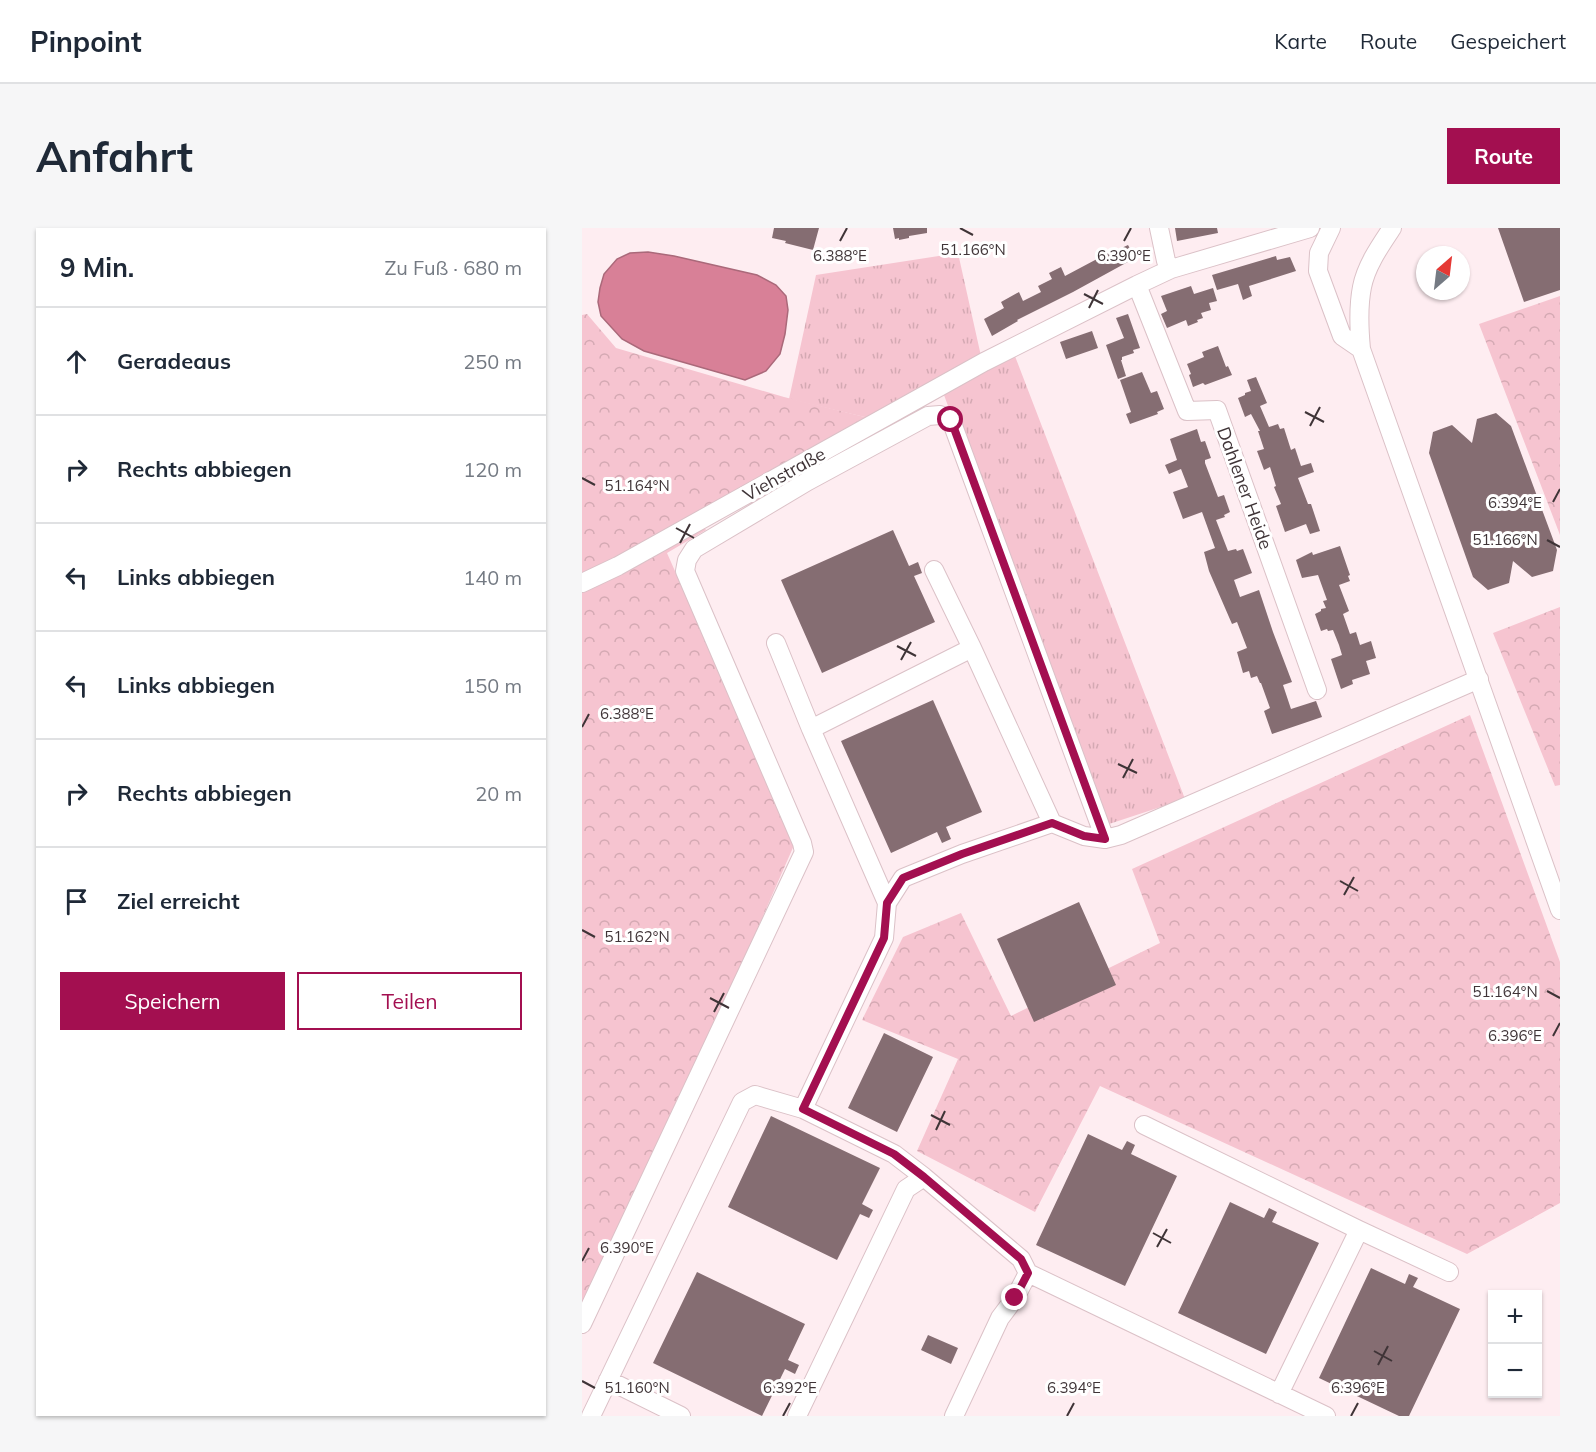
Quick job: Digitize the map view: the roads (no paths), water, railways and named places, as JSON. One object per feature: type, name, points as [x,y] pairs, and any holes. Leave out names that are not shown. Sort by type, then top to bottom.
[{"type":"street","points":[[1159,228],[1166,261],[1171,269]]},
{"type":"street","points":[[1331,228],[1319,253],[1318,271],[1342,336],[1361,349]]},
{"type":"street","points":[[1392,228],[1374,255],[1362,285],[1359,323],[1361,349],[1560,910]]},
{"type":"street","name":"Viehstraße","points":[[582,583],[618,566],[984,362],[1137,285],[1171,269],[1305,230]]},
{"type":"street","name":"Dahlener Heide","points":[[1137,285],[1186,411],[1217,410],[1317,690]]},
{"type":"street","points":[[582,1324],[804,852],[685,571],[687,560],[694,549],[808,481],[928,416],[940,415],[951,420],[1105,839]]},
{"type":"street","points":[[934,570],[1052,823]]},
{"type":"street","points":[[776,643],[887,903]]},
{"type":"street","points":[[811,729],[972,648]]},
{"type":"street","points":[[803,1109],[884,938],[887,903],[903,878],[962,854],[1052,823],[1084,836],[1105,839],[1132,830],[1479,679]]},
{"type":"street","points":[[591,1416],[742,1102],[755,1095],[803,1109],[894,1154],[1021,1259],[1028,1273],[1326,1416]]},
{"type":"street","points":[[1144,1125],[1449,1272]]},
{"type":"street","points":[[797,1416],[906,1189],[924,1177]]},
{"type":"street","points":[[1279,1394],[1359,1230]]},
{"type":"street","points":[[954,1416],[1000,1318],[1015,1298],[1028,1273]]},
{"type":"street","points":[[608,1380],[681,1416]]}]
